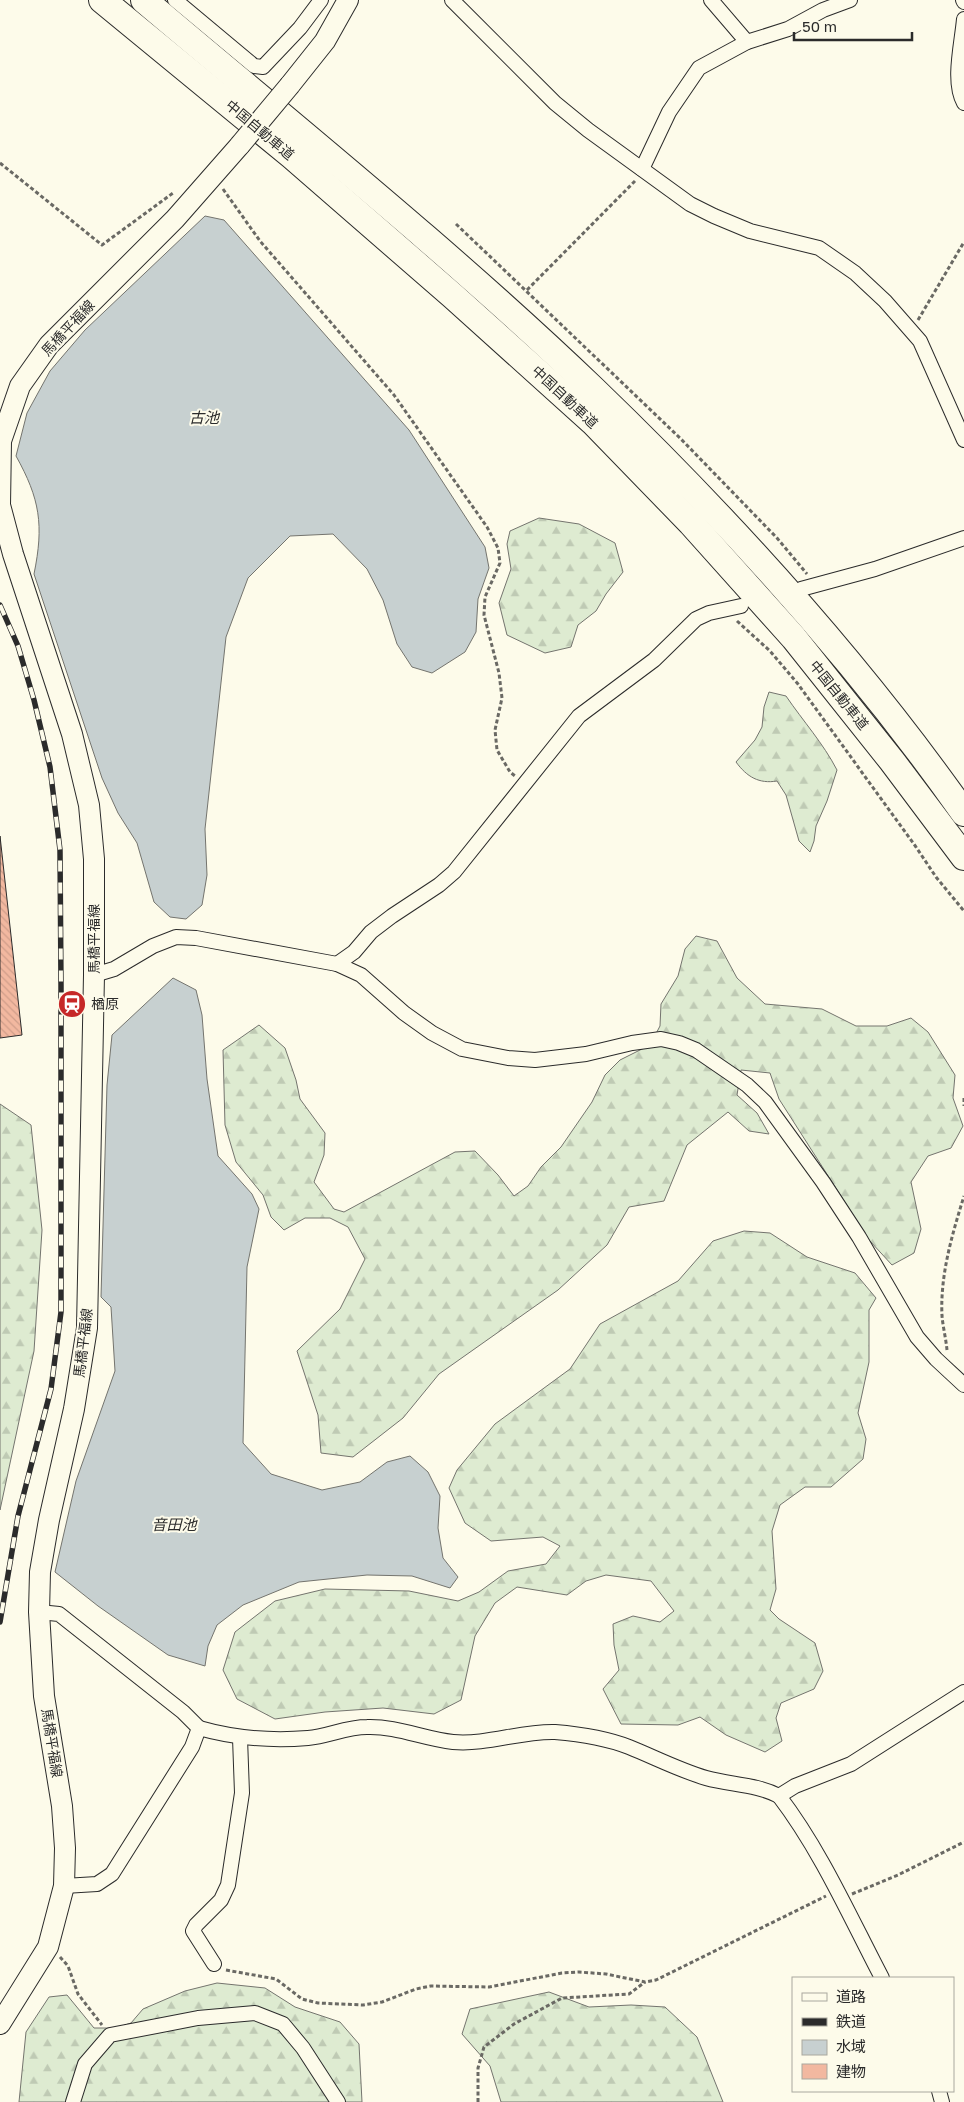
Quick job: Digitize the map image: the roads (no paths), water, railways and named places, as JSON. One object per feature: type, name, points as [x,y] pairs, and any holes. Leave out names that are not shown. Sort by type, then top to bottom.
[{"type":"highway","name":"中国自動車道","points":[[102,0],[292,156],[453,296],[593,422],[691,522],[794,638],[892,761],[964,856]]},
{"type":"highway","name":"中国自動車道","points":[[144,0],[477,283],[593,390],[704,501],[812,619],[922,754],[964,813]]},
{"type":"highway","points":[[812,619],[907,716],[964,785]]},
{"type":"main road","name":"馬橋平福線","points":[[0,2024],[48,1948],[64,1886],[65,1848],[62,1806],[44,1696],[39,1612],[40,1572],[49,1520],[74,1409],[87,1328],[94,975],[94,859],[90,805],[72,734],[13,554],[0,504],[0,441],[20,386],[49,345],[214,177],[324,41],[348,0]]},
{"type":"street","points":[[175,0],[254,66],[263,67],[300,28],[321,0]]},
{"type":"street","points":[[452,0],[555,103],[588,130],[690,204],[750,231],[819,248],[833,256],[885,301],[909,326],[920,341],[964,440]]},
{"type":"street","points":[[711,0],[747,42]]},
{"type":"street","points":[[642,169],[669,112],[700,68],[747,42],[788,29],[823,10],[850,0]]},
{"type":"street","points":[[964,19],[958,78],[961,98],[964,103]]},
{"type":"street","points":[[808,587],[875,569],[964,538]]},
{"type":"street","points":[[337,964],[354,952],[371,932],[439,885],[454,872],[579,716],[654,660],[696,619],[709,613],[735,608]]},
{"type":"street","points":[[94,975],[114,969],[154,946],[176,937],[205,940],[337,964],[361,975],[404,1014],[432,1033],[462,1049],[508,1058],[535,1060],[586,1054],[632,1043],[661,1040],[679,1043],[696,1050],[748,1085],[765,1102],[859,1237],[917,1337],[964,1384]]},
{"type":"street","points":[[39,1612],[59,1614],[183,1712],[199,1728],[240,1738],[309,1738],[342,1730],[368,1727],[401,1731],[452,1742],[484,1742],[525,1734],[554,1732],[605,1740],[627,1746],[707,1778],[766,1789],[779,1796],[792,1813],[881,1977]]},
{"type":"street","points":[[779,1796],[795,1786],[851,1764],[964,1692]]},
{"type":"street","points":[[64,1886],[96,1884],[112,1874],[192,1747],[199,1728]]},
{"type":"street","points":[[214,1964],[193,1931],[196,1925],[221,1900],[228,1885],[242,1793],[240,1738]]},
{"type":"street","points":[[73,2102],[85,2064],[110,2035],[198,2018],[255,2014],[283,2024],[303,2048],[338,2102]]},
{"type":"water","name":"古池","points":[[205,216],[224,220],[409,430],[485,547],[489,568],[478,599],[476,632],[465,652],[432,673],[412,667],[397,644],[383,600],[367,569],[333,534],[290,536],[248,578],[226,637],[205,829],[207,875],[202,905],[186,919],[170,917],[154,902],[137,843],[118,813],[102,778],[34,574],[39,541],[38,513],[30,486],[16,456],[27,413],[50,371],[85,330]]},
{"type":"water","name":"音田池","points":[[173,978],[196,990],[202,1015],[207,1079],[218,1156],[252,1194],[259,1209],[247,1267],[243,1443],[271,1474],[322,1490],[360,1482],[387,1462],[410,1456],[428,1472],[440,1496],[438,1528],[443,1558],[458,1577],[450,1588],[412,1576],[367,1575],[299,1582],[243,1605],[217,1625],[208,1646],[205,1666],[168,1655],[98,1606],[55,1572],[76,1481],[115,1371],[111,1307],[101,1297],[107,1085],[112,1035]]},
{"type":"railway","points":[[0,605],[18,646],[34,700],[50,767],[60,850],[61,985],[61,1312],[51,1389],[18,1516],[0,1622]]},
{"type":"place","name":"楢原","points":[[72,1004]]}]
